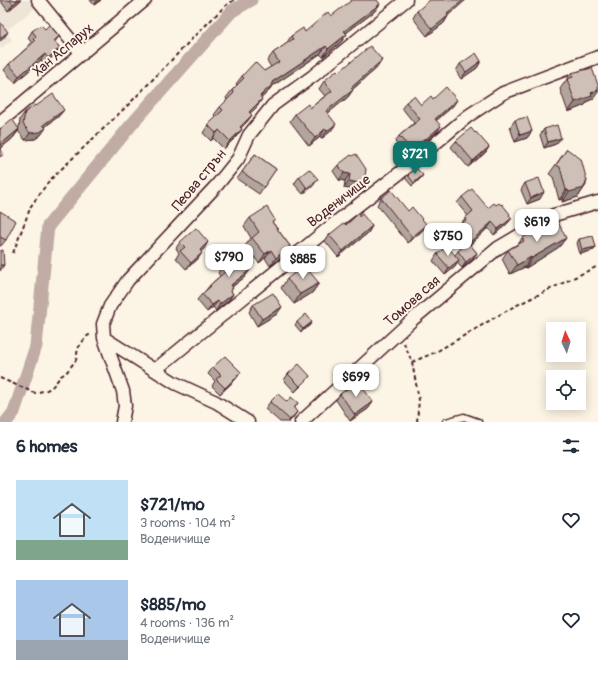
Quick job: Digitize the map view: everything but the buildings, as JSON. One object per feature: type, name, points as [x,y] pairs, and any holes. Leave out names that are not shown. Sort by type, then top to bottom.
[{"type":"street","points":[[38,0],[82,54]]},
{"type":"street","name":"Хан Аспарух","points":[[0,122],[145,0]]},
{"type":"street","name":"Пеова стрън","points":[[122,422],[125,406],[122,391],[104,338],[103,324],[110,306],[128,280],[217,185],[238,159],[249,135],[273,105],[313,76],[406,0]]},
{"type":"street","name":"Воденичище","points":[[155,370],[335,223],[401,172],[468,116],[503,93],[598,57]]},
{"type":"street","name":"Томова сая","points":[[301,422],[412,320],[498,248],[554,215],[598,202]]},
{"type":"street","points":[[104,338],[175,383],[216,402],[248,422]]},
{"type":"lane","points":[[446,422],[464,417],[478,422]]},
{"type":"path","points":[[13,253],[32,206],[49,181],[129,104],[225,6],[234,0]]},
{"type":"path","points":[[412,362],[436,352],[513,307],[598,266]]},
{"type":"path","points":[[0,378],[35,393],[47,390],[66,373],[76,360],[78,348],[86,337],[103,324]]},
{"type":"path","points":[[402,339],[412,362],[418,400],[417,422]]},
{"type":"shaded area","points":[[0,0],[34,0],[38,6],[6,31],[12,40],[0,49]]},
{"type":"waterway","points":[[6,422],[14,412],[36,346],[48,226],[132,124],[232,11],[251,0]]}]
